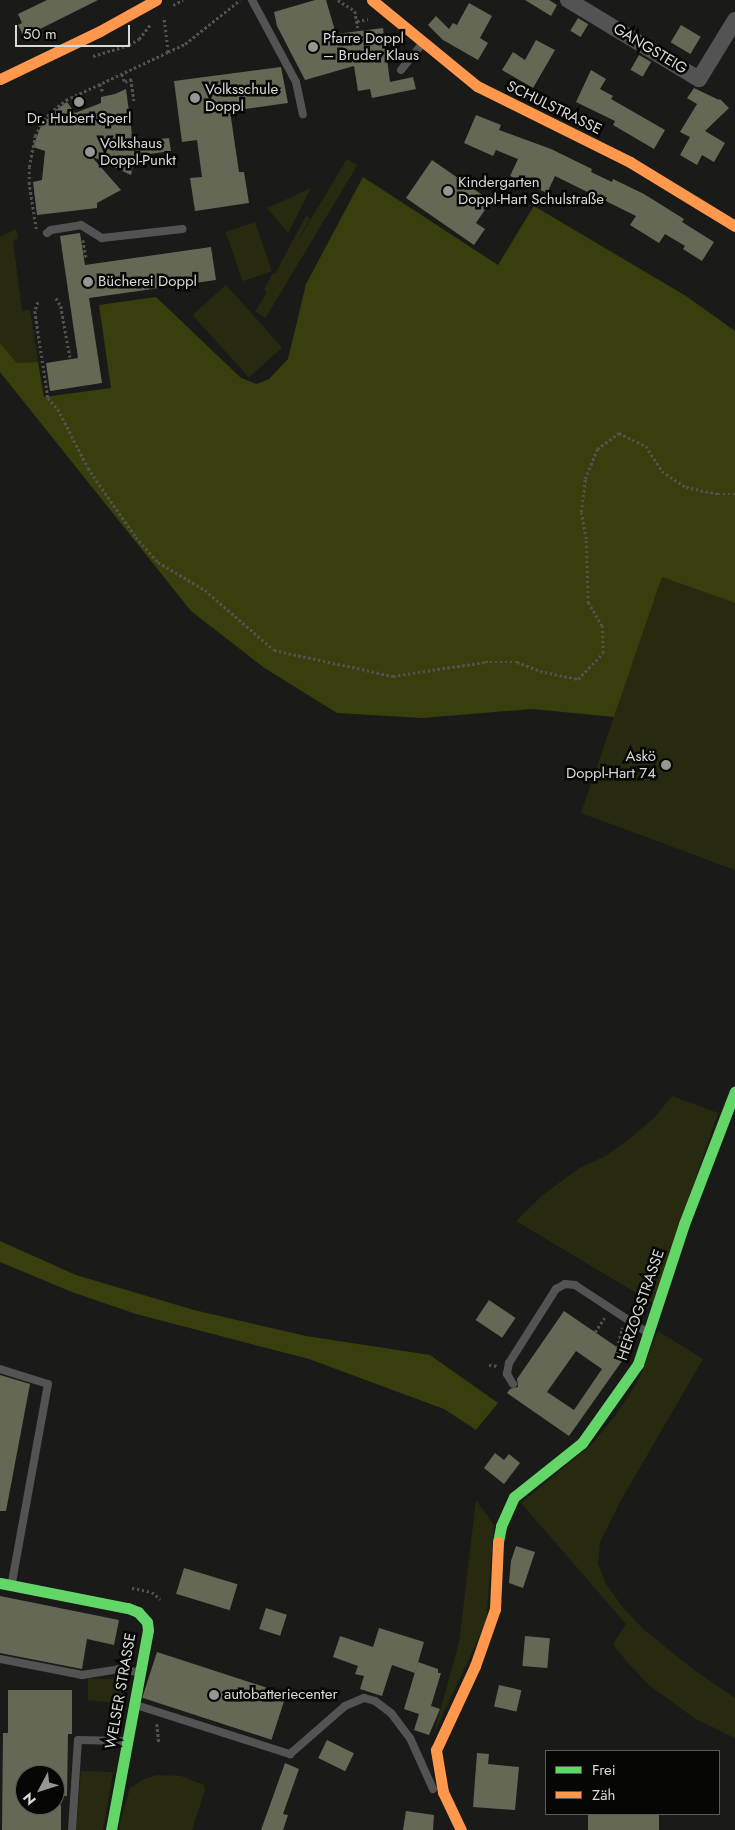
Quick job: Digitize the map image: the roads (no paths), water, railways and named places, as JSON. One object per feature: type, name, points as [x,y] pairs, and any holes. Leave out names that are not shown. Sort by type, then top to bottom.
[{"type":"street","points":[[0,79],[100,31],[156,0]]},
{"type":"street","name":"SCHULSTRASSE","points":[[372,0],[477,86],[630,162],[735,226]]},
{"type":"street","name":"GANGSTEIG","points":[[568,0],[700,79],[735,20]]},
{"type":"street","name":"HERZOGSTRASSE","points":[[460,1830],[448,1805],[438,1772],[436,1750],[475,1666],[495,1609],[497,1546],[501,1526],[514,1497],[582,1443],[638,1364],[684,1224],[735,1091]]},
{"type":"street","name":"WELSER STRASSE","points":[[0,1583],[138,1612],[147,1622],[148,1630],[111,1830]]},
{"type":"lane","points":[[252,0],[296,82],[302,114]]},
{"type":"lane","points":[[400,70],[424,43]]},
{"type":"lane","points":[[46,233],[51,230],[81,225],[102,238],[182,229]]},
{"type":"lane","points":[[513,1384],[507,1374],[509,1363],[556,1289],[565,1284],[575,1285],[649,1333]]},
{"type":"lane","points":[[0,1369],[48,1384],[12,1586]]},
{"type":"lane","points":[[0,1659],[82,1674],[118,1669],[140,1672]]},
{"type":"lane","points":[[134,1704],[290,1754],[345,1706],[364,1698],[375,1701],[391,1713],[402,1725],[418,1753],[435,1793],[440,1800],[448,1805]]},
{"type":"lane","points":[[72,1830],[78,1740],[128,1741]]},
{"type":"place","name":"Pfarre Doppl – Bruder Klaus","points":[[313,47]]},
{"type":"place","name":"Volksschule Doppl","points":[[195,98]]},
{"type":"place","name":"Dr. Hubert Sperl","points":[[79,102]]},
{"type":"place","name":"Volkshaus Doppl-Punkt","points":[[90,152]]},
{"type":"place","name":"Kindergarten Doppl-Hart Schulstraße","points":[[448,191]]},
{"type":"place","name":"Bücherei Doppl","points":[[88,282]]},
{"type":"place","name":"Askö Doppl-Hart 74","points":[[666,765]]},
{"type":"place","name":"autobatteriecenter","points":[[214,1695]]}]
